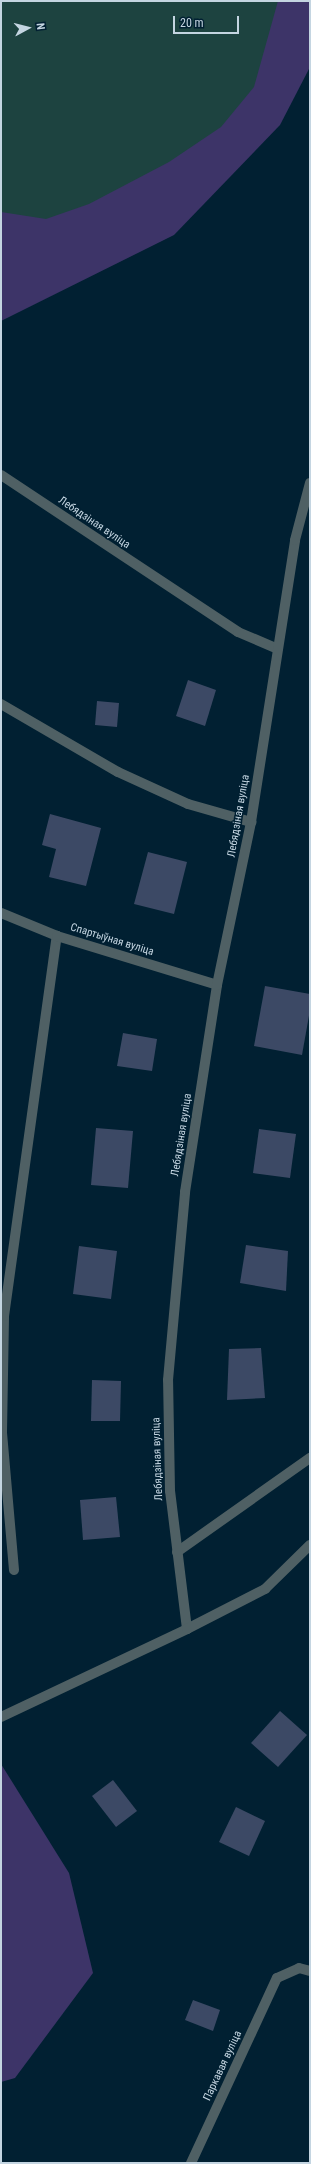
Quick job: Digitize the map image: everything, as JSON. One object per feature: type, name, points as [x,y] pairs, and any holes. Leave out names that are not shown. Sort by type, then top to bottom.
[{"type":"street","name":"Лебядзіная вуліца","points":[[1,475],[238,632],[278,649]]},
{"type":"street","name":"Лебядзіная вуліца","points":[[187,1629],[170,1491],[168,1380],[186,1192],[217,985],[251,822],[295,540],[310,484]]},
{"type":"street","points":[[1,704],[125,775],[188,804],[251,822]]},
{"type":"street","name":"Спартыўная вуліца","points":[[1,913],[57,936],[217,985]]},
{"type":"street","points":[[14,1570],[2,1432],[4,1316],[57,936]]},
{"type":"street","points":[[178,1552],[310,1458]]},
{"type":"street","points":[[1,1717],[187,1629],[265,1589],[310,1545]]},
{"type":"street","name":"Паркавая вуліца","points":[[191,2163],[277,1978],[299,1968],[310,1971]]},
{"type":"shaded area","points":[[1,1],[310,1],[310,67],[280,125],[174,235],[1,321]]},
{"type":"shaded area","points":[[1,1],[278,1],[254,87],[221,127],[169,162],[89,204],[46,219],[1,212]]},
{"type":"shaded area","points":[[1,1764],[69,1873],[93,1973],[15,2078],[1,2082]]},
{"type":"building","points":[[188,680],[216,690],[205,726],[176,716]]},
{"type":"building","points":[[97,701],[119,703],[117,727],[95,725]]},
{"type":"building","points":[[50,814],[101,828],[86,886],[49,877],[56,849],[42,845]]},
{"type":"building","points":[[148,852],[187,862],[174,914],[134,904]]},
{"type":"building","points":[[265,986],[310,994],[310,1010],[302,1055],[254,1046]]},
{"type":"building","points":[[123,1033],[157,1039],[152,1071],[117,1066]]},
{"type":"building","points":[[96,1128],[133,1131],[128,1188],[91,1185]]},
{"type":"building","points":[[259,1129],[296,1134],[290,1178],[253,1173]]},
{"type":"building","points":[[246,1245],[288,1251],[286,1291],[240,1283]]},
{"type":"building","points":[[79,1246],[117,1251],[111,1299],[73,1294]]},
{"type":"building","points":[[261,1348],[265,1398],[227,1400],[229,1349]]},
{"type":"building","points":[[92,1380],[121,1381],[120,1421],[91,1421]]},
{"type":"building","points":[[116,1497],[120,1537],[83,1540],[80,1500]]},
{"type":"building","points":[[280,1711],[307,1735],[278,1767],[251,1743]]},
{"type":"building","points":[[113,1780],[137,1811],[116,1827],[92,1796]]},
{"type":"building","points":[[236,1807],[265,1821],[249,1856],[219,1842]]},
{"type":"building","points":[[193,2000],[220,2010],[213,2031],[185,2020]]}]
